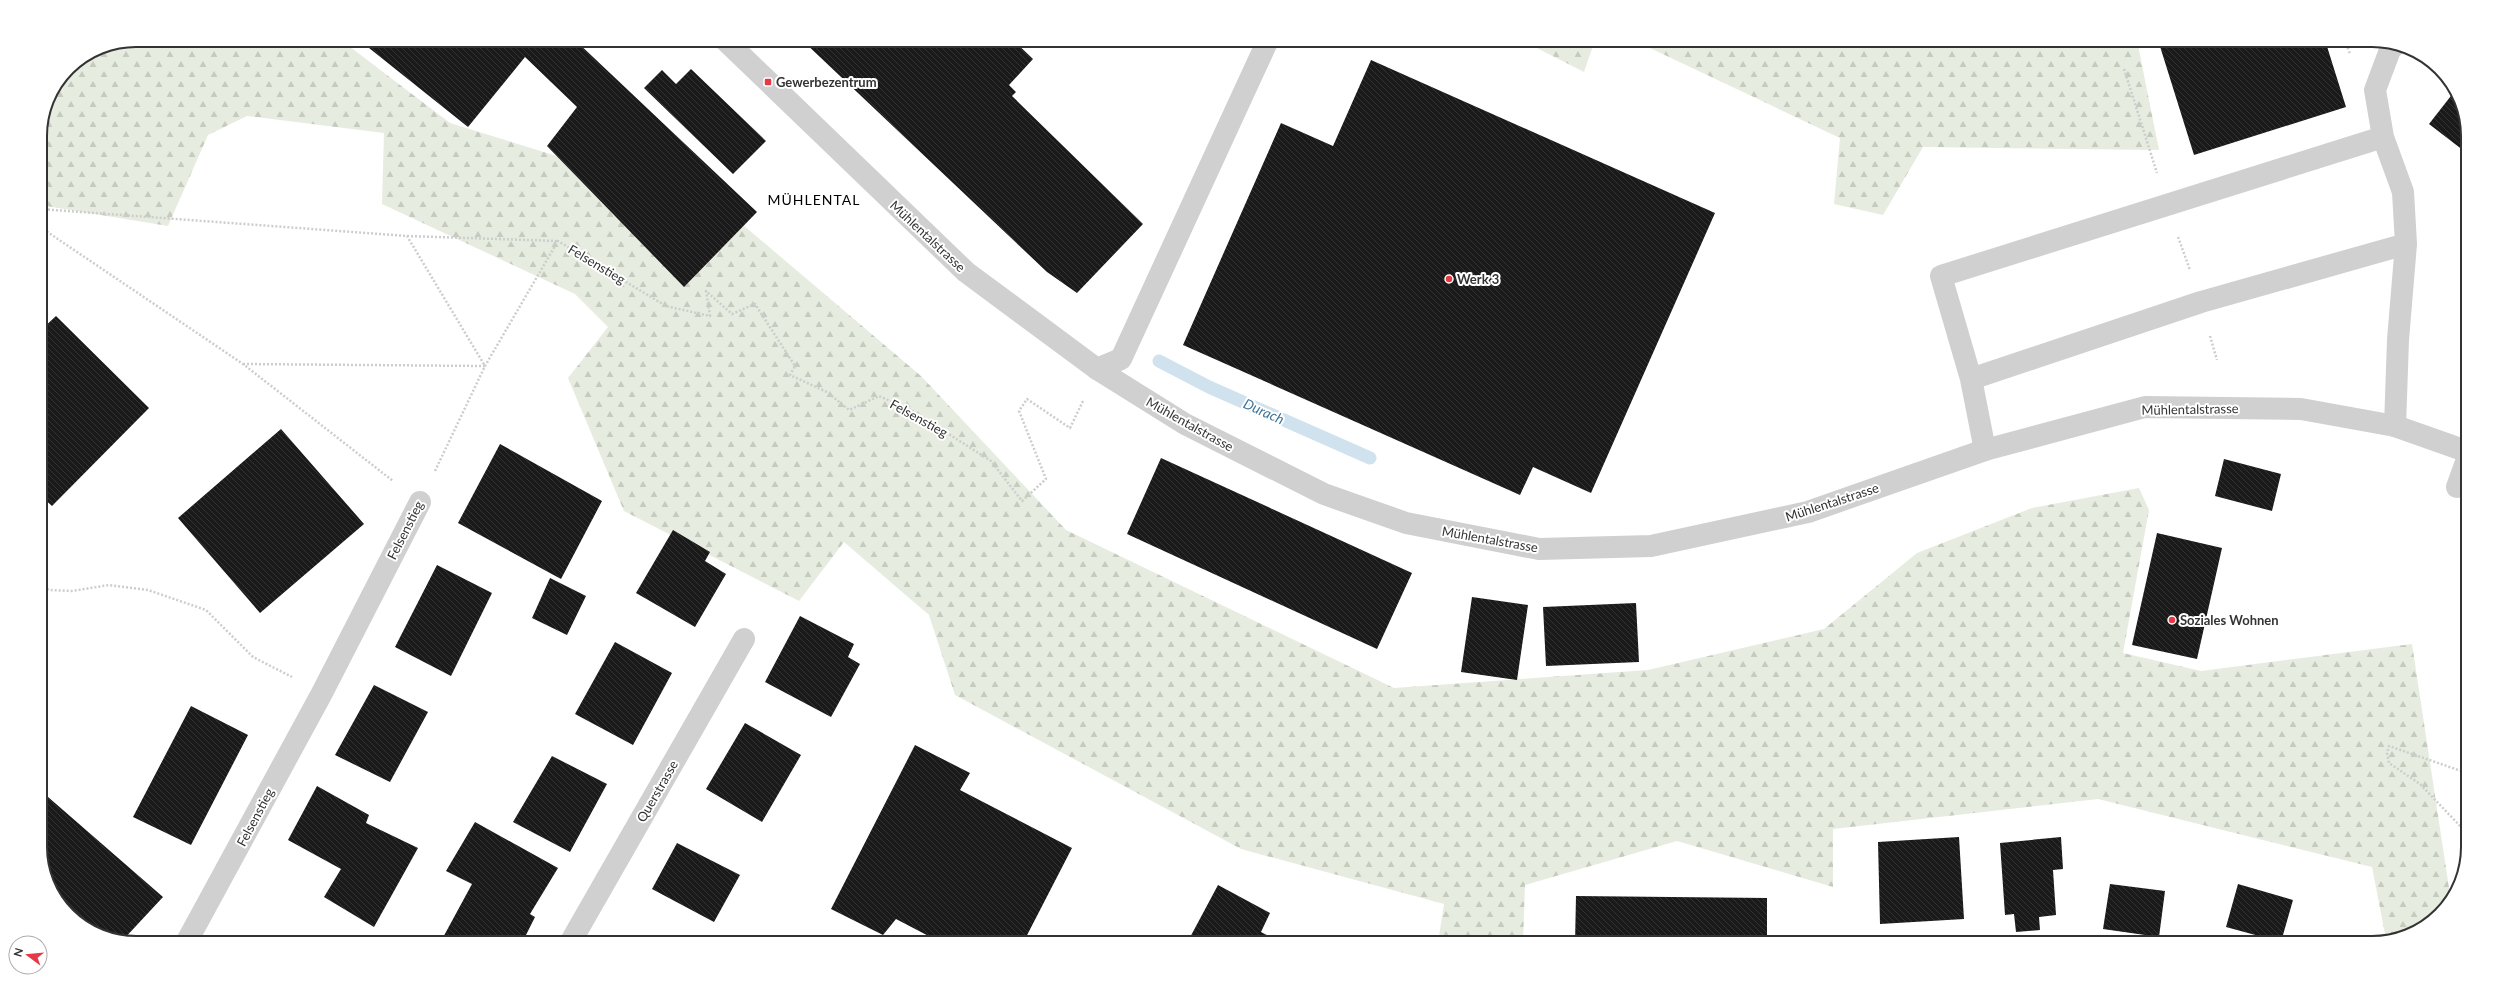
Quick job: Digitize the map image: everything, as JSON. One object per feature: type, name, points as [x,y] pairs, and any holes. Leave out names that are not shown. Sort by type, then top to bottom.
[{"type":"street","name":"Mühlentalstrasse","points":[[732,47],[966,272],[1097,369],[1185,424],[1324,494],[1406,524],[1538,549],[1651,546],[1808,512],[1985,450],[2145,407],[2301,409],[2395,426],[2461,448]]},
{"type":"street","points":[[1097,369],[1121,359],[1265,47]]},
{"type":"street","points":[[2391,49],[2375,90],[2383,137],[2403,192],[2406,244],[2398,340],[2395,426]]},
{"type":"street","points":[[1985,450],[1971,379],[1941,276],[2383,137]]},
{"type":"street","points":[[1971,379],[2202,302],[2406,244]]},
{"type":"street","points":[[2457,487],[2461,476]]},
{"type":"street","name":"Felsenstieg","points":[[190,936],[322,693],[420,502]]},
{"type":"street","name":"Querstrasse","points":[[574,936],[744,638]]},
{"type":"path","points":[[47,210],[407,236],[558,241]]},
{"type":"path","points":[[47,232],[243,364],[420,502]]},
{"type":"path","points":[[407,236],[485,366]]},
{"type":"path","name":"Felsenstieg","points":[[420,502],[485,366],[558,241],[666,306],[710,316],[706,290],[732,314],[755,304],[795,366],[790,375],[827,392],[849,410],[879,396],[911,410],[991,461],[1022,501],[1046,478],[1019,411],[1027,399],[1070,428],[1097,369]]},
{"type":"path","points":[[243,364],[485,366]]},
{"type":"path","points":[[47,589],[72,591],[109,585],[148,590],[206,610],[253,657],[322,693]]},
{"type":"path","points":[[2461,771],[2389,746],[2387,753],[2389,763],[2420,784],[2461,827]]},
{"type":"green space","points":[[350,47],[450,123],[722,207],[921,376],[1066,530],[1394,688],[1648,670],[1824,629],[1917,553],[2032,508],[2139,488],[2149,510],[2123,653],[2201,671],[2412,644],[2449,891],[2435,910],[2421,921],[2401,931],[2385,935],[2372,867],[2098,799],[1833,829],[1833,887],[1677,841],[1525,885],[1523,936],[1439,936],[1444,904],[1241,849],[955,695],[929,615],[844,542],[799,601],[624,511],[568,378],[608,327],[575,294],[382,204],[384,133],[247,116],[208,135],[168,226],[47,206],[47,136],[50,113],[59,91],[73,73],[91,59],[113,50],[124,48]]},
{"type":"green space","points":[[1535,47],[1593,47],[1584,72]]},
{"type":"green space","points":[[1648,47],[2138,47],[2159,150],[1923,147],[1883,215],[1834,204],[1840,138]]},
{"type":"building","points":[[368,47],[582,47],[757,212],[684,287],[547,146],[577,107],[525,57],[468,127]]},
{"type":"building","points":[[809,47],[1020,47],[1033,59],[1009,85],[1016,92],[1012,96],[1143,224],[1077,293],[1047,272]]},
{"type":"building","points":[[2160,47],[2327,47],[2346,107],[2194,155]]},
{"type":"building","name":"Werk 3","points":[[1371,60],[1715,213],[1591,493],[1533,467],[1520,495],[1183,345],[1281,123],[1333,146]]},
{"type":"building","points":[[691,69],[766,141],[733,174],[644,88],[662,70],[676,84]]},
{"type":"building","points":[[2451,96],[2459,119],[2461,130],[2461,149],[2429,124]]},
{"type":"building","points":[[56,316],[149,408],[52,506],[47,501],[47,324]]},
{"type":"building","points":[[281,429],[364,524],[260,613],[178,518]]},
{"type":"building","points":[[500,444],[602,501],[561,579],[458,523]]},
{"type":"building","points":[[1161,458],[1412,573],[1377,649],[1127,534]]},
{"type":"building","points":[[2224,459],[2281,474],[2272,511],[2215,496]]},
{"type":"building","points":[[673,530],[710,552],[705,561],[726,574],[695,627],[636,593]]},
{"type":"building","name":"Soziales Wohnen","points":[[2157,533],[2222,548],[2197,659],[2132,645]]},
{"type":"building","points":[[437,565],[492,593],[451,676],[395,647]]},
{"type":"building","points":[[550,578],[586,596],[567,635],[532,618]]},
{"type":"building","points":[[1472,597],[1528,605],[1517,680],[1461,672]]},
{"type":"building","points":[[1636,603],[1639,662],[1546,666],[1543,607]]},
{"type":"building","points":[[800,616],[854,644],[848,657],[860,664],[831,717],[765,682]]},
{"type":"building","points":[[615,642],[672,673],[633,745],[575,714]]},
{"type":"building","points":[[374,685],[428,712],[390,782],[335,755]]},
{"type":"building","points":[[191,706],[248,735],[191,845],[133,817]]},
{"type":"building","points":[[745,723],[801,755],[762,822],[706,789]]},
{"type":"building","points":[[915,745],[970,773],[960,790],[1072,848],[1027,936],[929,936],[896,919],[883,935],[831,909]]},
{"type":"building","points":[[552,756],[607,784],[570,852],[513,822]]},
{"type":"building","points":[[317,786],[369,815],[366,823],[418,848],[374,927],[324,897],[341,869],[288,840]]},
{"type":"building","points":[[47,796],[163,897],[127,935],[107,931],[82,918],[65,901],[52,876],[47,853]]},
{"type":"building","points":[[475,822],[558,868],[530,914],[535,917],[526,936],[444,936],[472,884],[446,871]]},
{"type":"building","points":[[1959,837],[1964,919],[1880,924],[1878,842]]},
{"type":"building","points":[[2061,837],[2063,869],[2053,870],[2056,915],[2039,917],[2040,930],[2016,932],[2014,914],[2005,915],[2000,843]]},
{"type":"building","points":[[677,843],[740,875],[714,922],[652,889]]},
{"type":"building","points":[[2110,884],[2165,891],[2159,936],[2103,929]]},
{"type":"building","points":[[2238,884],[2293,900],[2283,936],[2259,936],[2226,927]]},
{"type":"building","points":[[1218,885],[1270,913],[1261,932],[1269,936],[1191,936]]},
{"type":"building","points":[[1576,896],[1767,898],[1767,936],[1575,936]]},
{"type":"waterway","name":"Durach","points":[[1159,361],[1209,387],[1370,458]]},
{"type":"place","name":"Gewerbezentrum","points":[[768,82]]},
{"type":"place","name":"Werk 3","points":[[1449,279]]},
{"type":"place","name":"Soziales Wohnen","points":[[2172,620]]},
{"type":"district","name":"MÜHLENTAL","points":[[814,199]]}]
